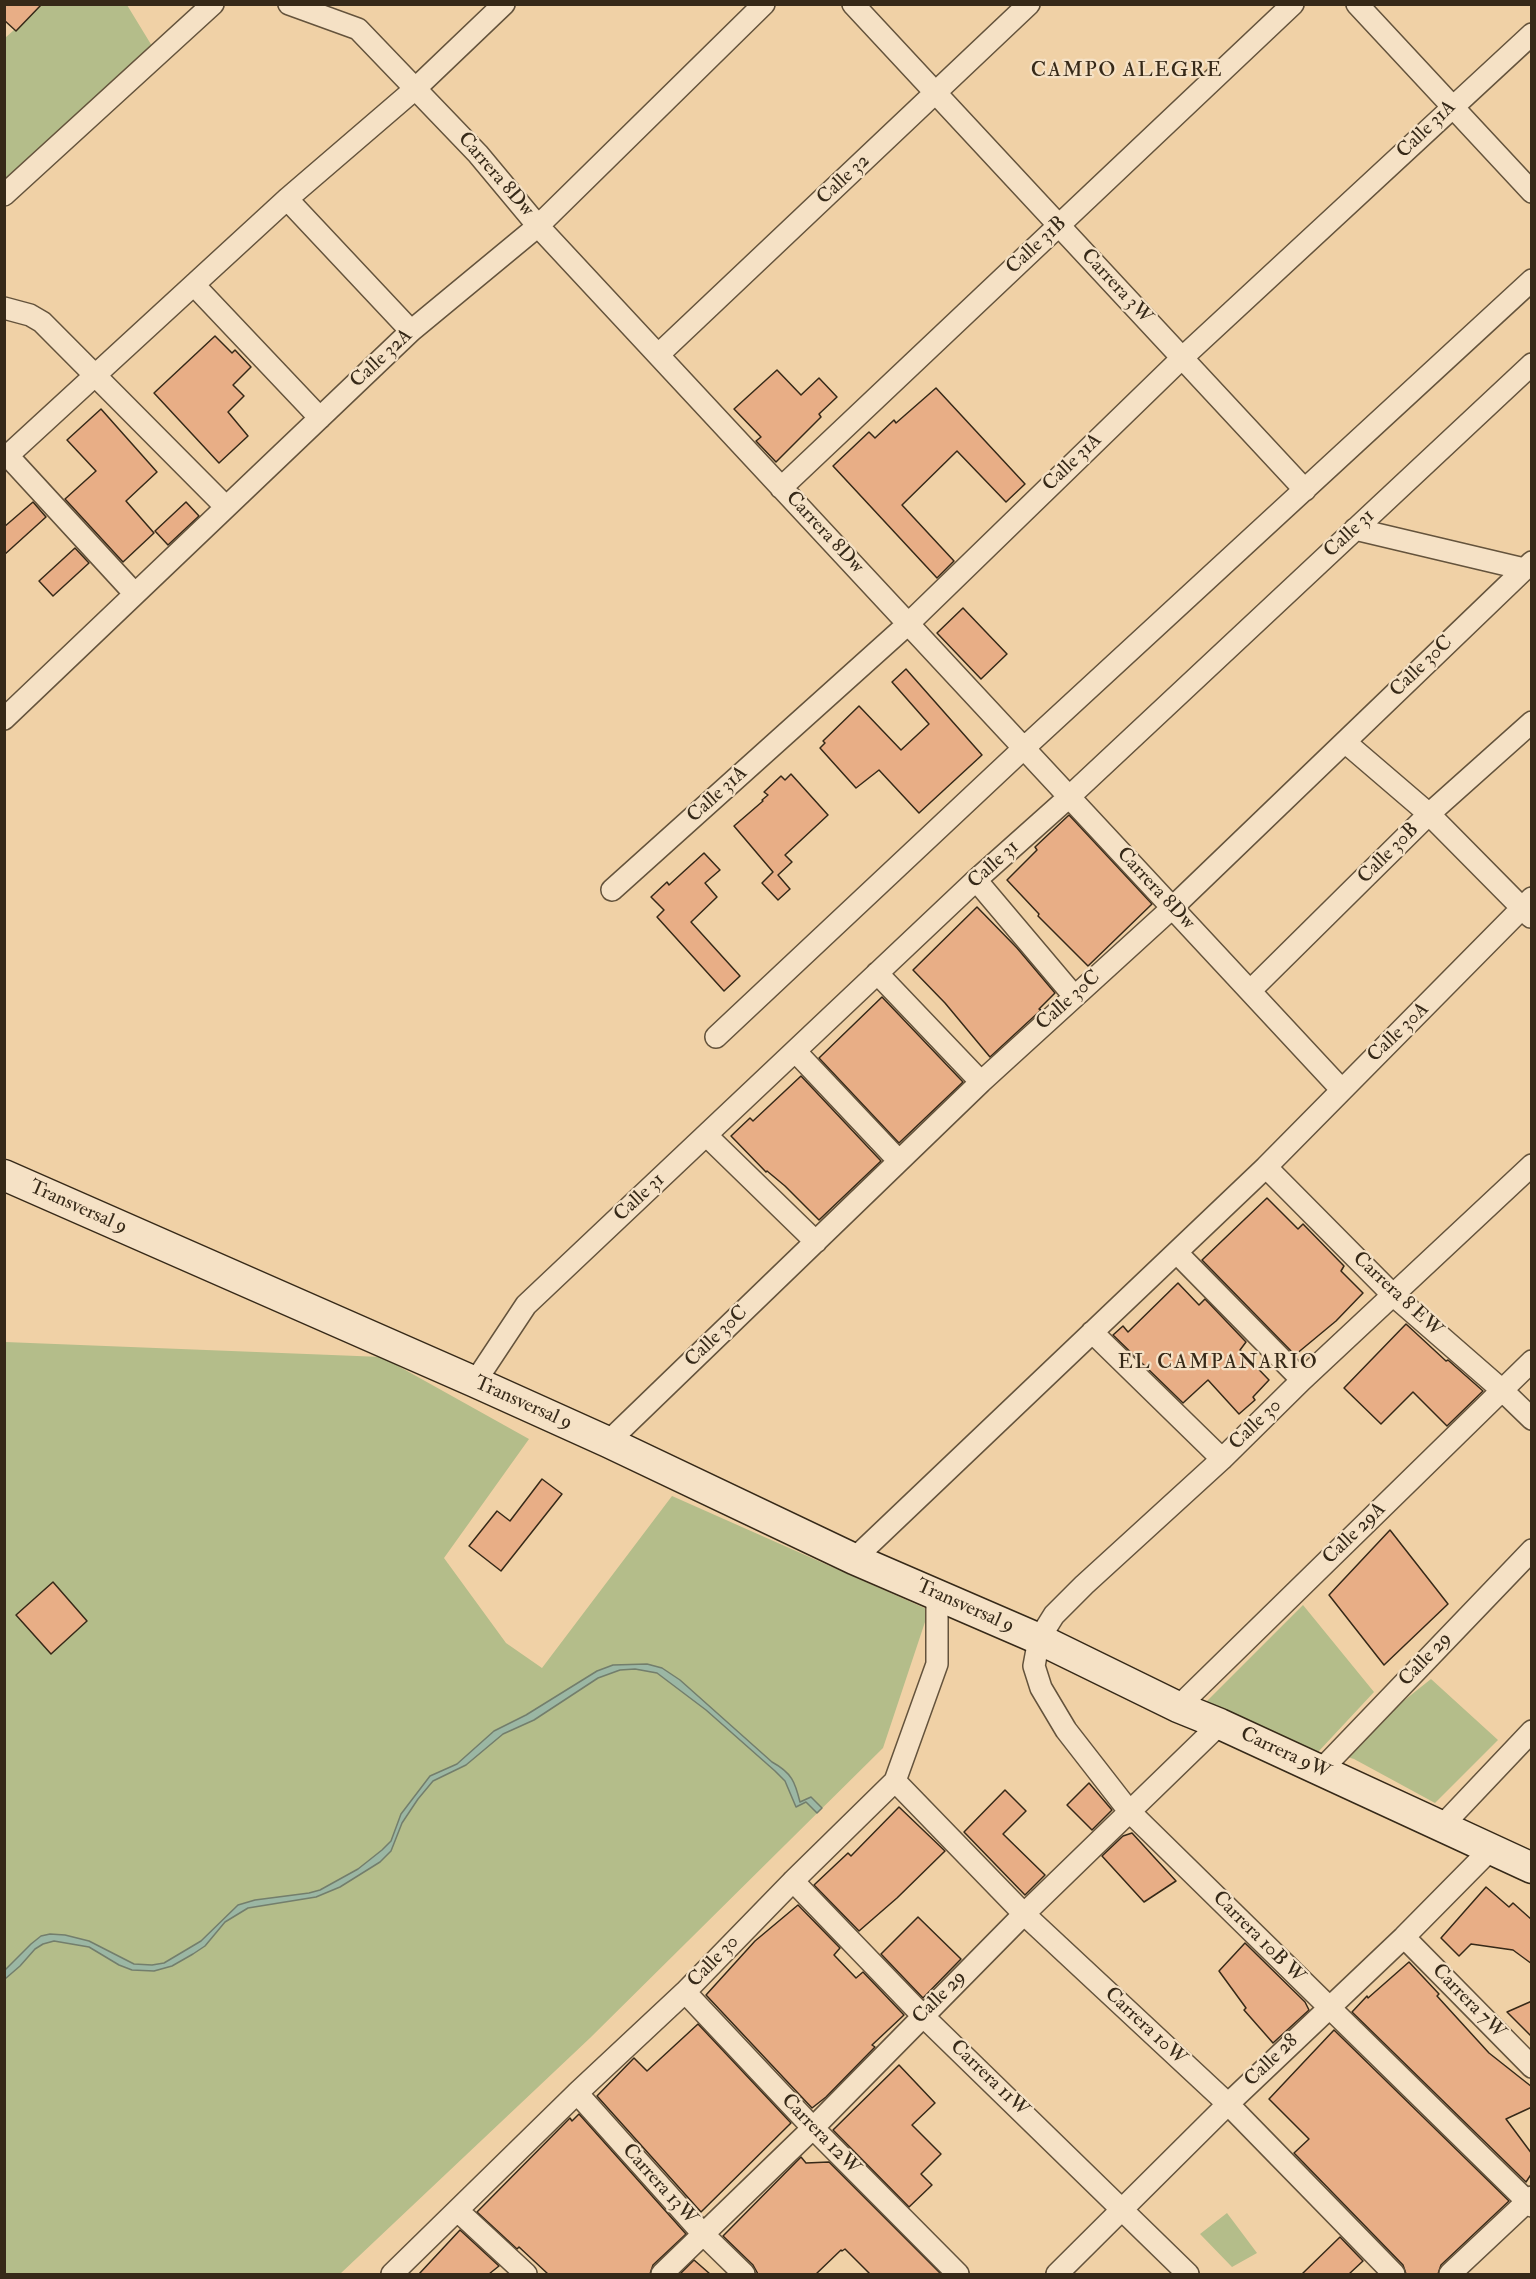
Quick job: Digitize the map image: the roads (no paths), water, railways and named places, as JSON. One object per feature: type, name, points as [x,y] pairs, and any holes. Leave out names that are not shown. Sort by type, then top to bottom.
[{"type":"main road","name":"Transversal 9","points":[[4,1175],[475,1382],[608,1442],[854,1559],[1039,1639]]},
{"type":"main road","name":"Carrera 9W","points":[[1039,1639],[1178,1707],[1220,1724],[1532,1868]]},
{"type":"street","points":[[4,195],[213,4]]},
{"type":"street","name":"Carrera 8Dw","points":[[289,4],[358,29],[478,154],[538,226],[1341,1089]]},
{"type":"street","points":[[135,594],[6,458],[287,199],[416,89],[504,4]]},
{"type":"street","name":"Calle 32A","points":[[4,719],[411,331],[538,226],[764,4]]},
{"type":"street","name":"Carrera 3W","points":[[853,4],[1305,490]]},
{"type":"street","name":"Calle 32","points":[[658,355],[1029,4]]},
{"type":"street","name":"Calle 31B","points":[[781,488],[1293,4]]},
{"type":"street","points":[[1357,4],[1532,192]]},
{"type":"street","name":"Calle 31A","points":[[612,890],[908,624],[1182,358],[1532,34]]},
{"type":"street","points":[[287,199],[411,331]]},
{"type":"street","points":[[716,1036],[1024,748],[1532,280]]},
{"type":"street","points":[[194,285],[320,418]]},
{"type":"street","points":[[4,308],[30,315],[42,322],[226,507]]},
{"type":"street","name":"Calle 31","points":[[475,1382],[526,1305],[976,880],[1070,797],[1532,364]]},
{"type":"street","points":[[1355,529],[1528,566]]},
{"type":"street","name":"Calle 30C","points":[[608,1442],[981,1082],[1172,908],[1528,566]]},
{"type":"street","name":"Calle 30B","points":[[1250,991],[1429,814],[1532,722]]},
{"type":"street","points":[[1345,742],[1429,814],[1528,907]]},
{"type":"street","points":[[976,880],[1074,996]]},
{"type":"street","name":"Calle 30A","points":[[854,1559],[1178,1253],[1341,1089],[1528,907]]},
{"type":"street","points":[[877,973],[981,1082]]},
{"type":"street","points":[[795,1051],[899,1161]]},
{"type":"street","points":[[706,1135],[816,1242]]},
{"type":"street","name":"Calle 30","points":[[1039,1639],[1054,1616],[1084,1585],[1222,1459],[1302,1380],[1532,1165]]},
{"type":"street","name":"Carrera 8 EW","points":[[1266,1167],[1393,1295],[1532,1419]]},
{"type":"street","points":[[1178,1253],[1302,1380]]},
{"type":"street","points":[[1092,1332],[1222,1459]]},
{"type":"street","name":"Calle 29A","points":[[1178,1707],[1532,1361]]},
{"type":"street","name":"Calle 29","points":[[1321,1770],[1532,1550]]},
{"type":"street","name":"Calle 30","points":[[392,2274],[577,2093],[685,1992],[895,1781],[937,1664],[937,1594]]},
{"type":"street","name":"Carrera 10B W","points":[[1039,1639],[1034,1666],[1041,1688],[1066,1730],[1129,1811],[1530,2201]]},
{"type":"street","name":"Calle 29","points":[[662,2274],[813,2128],[1024,1914],[1220,1724]]},
{"type":"street","points":[[1442,1826],[1532,1731]]},
{"type":"street","name":"Carrera 10W","points":[[895,1781],[1024,1914],[1228,2104],[1394,2274]]},
{"type":"street","name":"Calle 28","points":[[1057,2274],[1124,2210],[1228,2104],[1404,1937],[1490,1850]]},
{"type":"street","name":"Carrera 11W","points":[[793,1881],[923,2016],[1188,2274]]},
{"type":"street","name":"Carrera 7W","points":[[1404,1937],[1532,2067]]},
{"type":"street","name":"Carrera 12W","points":[[685,1992],[813,2128],[958,2274]]},
{"type":"street","name":"Carrera 13W","points":[[577,2093],[704,2235],[744,2274]]},
{"type":"street","points":[[1450,2274],[1530,2201]]},
{"type":"street","points":[[458,2211],[525,2274]]},
{"type":"district","name":"CAMPO ALEGRE","points":[[1127,71]]},
{"type":"district","name":"EL CAMPANARIO","points":[[1218,1363]]}]
